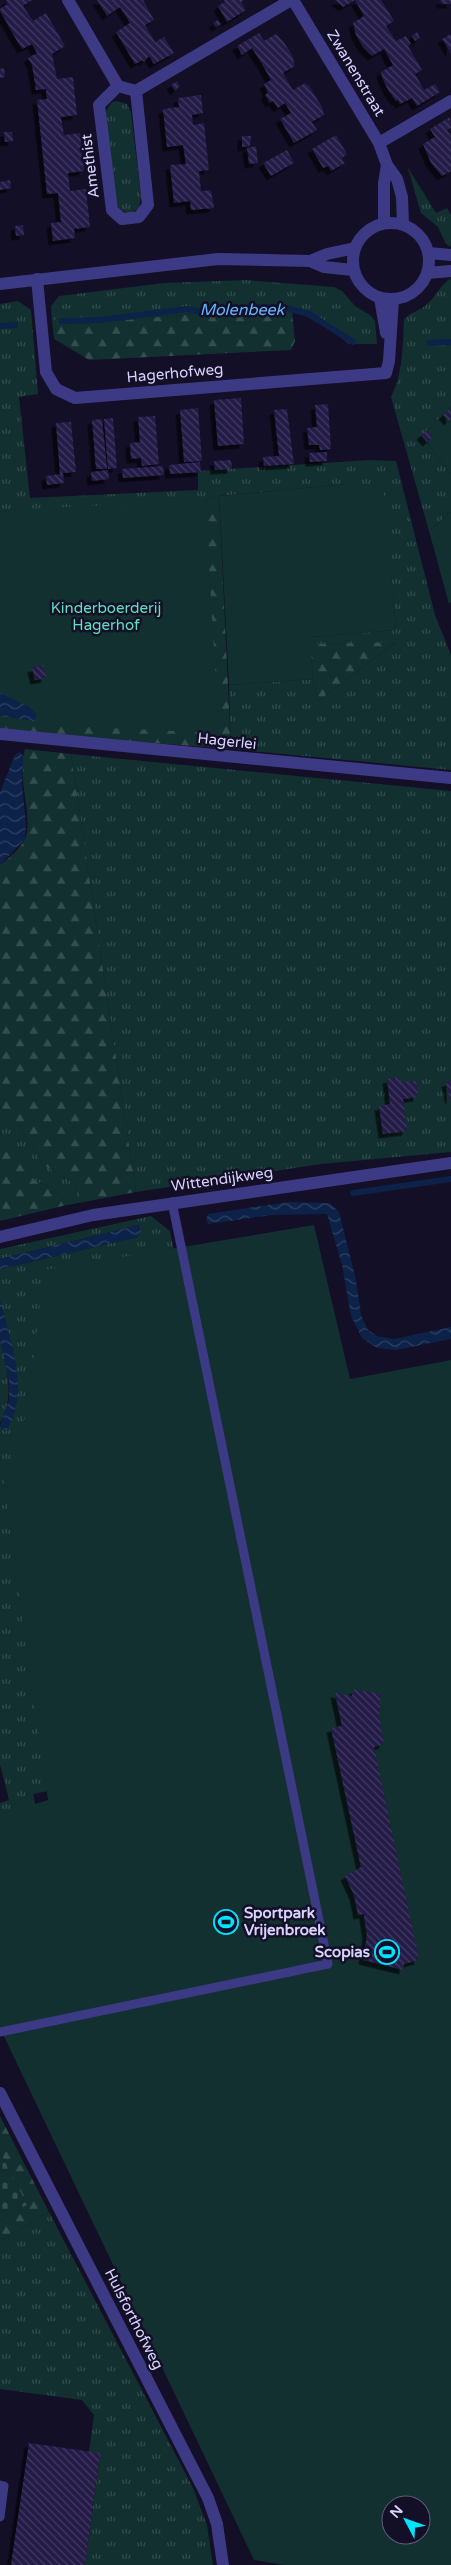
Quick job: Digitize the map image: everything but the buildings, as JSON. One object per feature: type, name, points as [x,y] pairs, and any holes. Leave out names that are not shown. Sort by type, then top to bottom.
[{"type":"street","points":[[68,0],[118,86],[136,91],[292,0]]},
{"type":"street","name":"Zwanenstraat","points":[[292,0],[379,143],[387,165],[397,179],[402,197],[403,224]]},
{"type":"street","name":"Amethist","points":[[118,86],[99,105],[112,210],[122,219],[139,217],[148,205],[136,91]]},
{"type":"street","points":[[379,143],[451,101]]},
{"type":"street","name":"Zwanenstraat","points":[[384,223],[384,184],[387,165]]},
{"type":"street","points":[[384,223],[403,224],[421,236],[429,253],[427,273],[414,292],[391,302],[363,287],[353,270],[355,248],[363,234],[371,228],[384,223]]},
{"type":"street","points":[[310,261],[327,254],[355,248]]},
{"type":"street","points":[[429,253],[451,255]]},
{"type":"street","points":[[0,284],[218,259],[310,261],[324,267],[353,270]]},
{"type":"street","points":[[427,273],[451,271]]},
{"type":"street","name":"Hagerhofweg","points":[[37,279],[46,372],[56,389],[75,398],[386,373],[390,348],[391,302]]},
{"type":"street","name":"Hagerhofweg","points":[[390,348],[396,329],[391,302]]},
{"type":"street","name":"Hagerlei","points":[[0,734],[451,778]]},
{"type":"street","name":"Wittendijkweg","points":[[0,1237],[94,1215],[172,1202],[451,1163]]},
{"type":"street","name":"Hulsforthofweg","points":[[0,2092],[208,2498],[217,2524],[223,2565]]},
{"type":"lane","points":[[0,2032],[328,1964],[172,1202]]},
{"type":"lane","points":[[0,2485],[4,2486],[0,2517]]},
{"type":"green space","points":[[116,101],[127,104],[131,112],[141,197],[139,208],[129,212],[123,211],[116,203],[105,113],[111,103]]},
{"type":"green space","points":[[408,168],[436,213],[447,208],[451,215],[451,247],[446,244],[438,227],[421,213]]},
{"type":"green space","points":[[451,278],[451,407],[422,436],[451,474],[451,512],[429,531],[391,397],[400,369],[404,319],[425,306]]},
{"type":"green space","points":[[246,280],[334,287],[342,291],[355,306],[370,315],[375,321],[377,344],[349,344],[332,331],[300,313],[276,307],[90,323],[73,319],[52,320],[51,306],[59,296],[164,283]]},
{"type":"green space","points":[[18,301],[31,310],[38,394],[19,397],[30,498],[198,490],[198,471],[370,460],[396,461],[435,615],[451,655],[451,770],[231,749],[229,685],[313,679],[318,701],[395,643],[310,644],[309,637],[396,630],[382,484],[348,484],[219,496],[174,510],[0,516],[0,304]]},
{"type":"green space","points":[[276,307],[292,311],[295,341],[291,350],[89,360],[54,339],[52,320],[73,319],[90,323]]},
{"type":"green space","points":[[451,407],[451,474],[422,436]]},
{"type":"green space","points":[[348,484],[383,484],[396,630],[310,637],[313,679],[229,685],[219,496]]},
{"type":"green space","name":"Kinderboerderij Hagerhof","points":[[219,496],[231,749],[0,731],[0,716],[174,510]]},
{"type":"green space","name":"Kinderboerderij Hagerhof","points":[[205,501],[219,733],[0,723],[0,510]]},
{"type":"green space","points":[[451,512],[451,602],[449,604],[429,531]]},
{"type":"green space","points":[[396,642],[318,701],[313,679],[310,644]]},
{"type":"green space","points":[[25,749],[71,754],[136,1192],[84,1202],[74,1183],[43,1165],[19,1125],[0,1107],[0,865],[20,846],[25,839],[27,830],[28,820],[22,772]]},
{"type":"green space","points":[[71,754],[451,791],[451,1152],[321,1164],[136,1192]]},
{"type":"green space","points":[[0,1107],[19,1125],[43,1165],[74,1183],[84,1202],[67,1205],[52,1187],[37,1182],[22,1167],[0,1132]]},
{"type":"green space","points":[[0,1132],[31,1176],[37,1182],[52,1187],[67,1205],[0,1221]]},
{"type":"green space","points":[[151,1216],[170,1231],[274,1746],[33,1794],[39,1822],[0,1831],[0,1803],[9,1800],[0,1764],[0,1426],[5,1431],[13,1416],[17,1400],[17,1384],[12,1350],[0,1300],[0,1269],[138,1237],[139,1225],[0,1259],[0,1249]]},
{"type":"green space","name":"Sportpark Vrijenbroek","points":[[314,1225],[350,1379],[451,1360],[451,2565],[284,2565],[254,2560],[0,2028],[0,1815],[48,1800],[3,1477],[27,1412],[44,1270]]},
{"type":"green space","points":[[0,1341],[7,1372],[8,1393],[5,1413],[0,1423]]},
{"type":"green space","points":[[0,2116],[49,2212],[0,2241],[0,2221],[27,2205],[0,2152]]},
{"type":"green space","points":[[0,2152],[27,2205],[0,2221]]},
{"type":"green space","points":[[49,2212],[193,2488],[207,2525],[213,2565],[85,2565],[100,2454],[89,2452],[94,2415],[82,2400],[0,2389],[0,2241]]},
{"type":"water","points":[[0,693],[30,707],[37,715],[34,721],[0,716]]},
{"type":"water","points":[[20,752],[23,756],[22,784],[26,824],[25,839],[0,865],[0,792],[15,755]]},
{"type":"water","points":[[288,1202],[330,1203],[339,1212],[356,1280],[361,1315],[368,1330],[377,1336],[394,1339],[451,1327],[451,1339],[396,1350],[377,1348],[362,1338],[351,1316],[342,1265],[327,1214],[272,1215],[208,1224],[206,1219],[208,1214]]},
{"type":"water","points":[[139,1225],[141,1231],[138,1237],[0,1269],[0,1259]]},
{"type":"water","points":[[0,1299],[13,1349],[18,1383],[17,1400],[13,1416],[6,1431],[0,1426],[9,1400],[9,1381],[0,1341]]},
{"type":"waterway","name":"Molenbeek","points":[[62,321],[99,320],[188,309],[210,314],[232,308],[281,307],[309,314],[353,342]]},
{"type":"waterway","name":"Molenbeek","points":[[0,326],[15,325]]},
{"type":"waterway","name":"Molenbeek","points":[[430,343],[451,342]]},
{"type":"waterway","points":[[353,1193],[451,1179]]},
{"type":"place","name":"Sportpark Vrijenbroek","points":[[226,1922]]},
{"type":"place","name":"Scopias","points":[[387,1952]]}]
